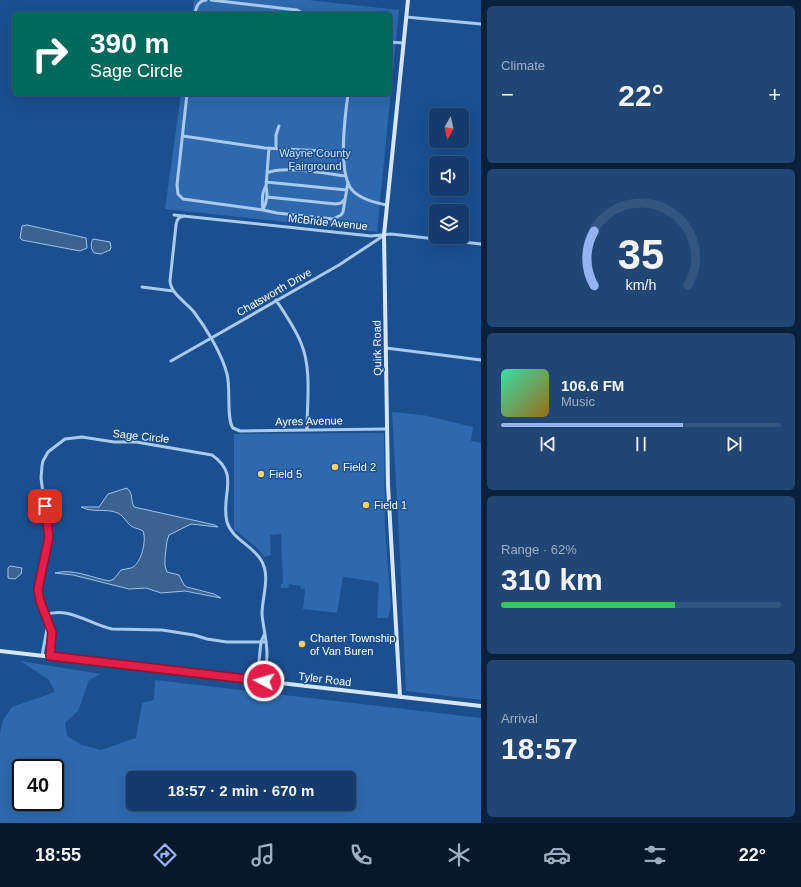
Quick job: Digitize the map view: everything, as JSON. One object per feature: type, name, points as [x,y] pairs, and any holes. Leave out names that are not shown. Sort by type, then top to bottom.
[{"type":"street","points":[[195,12],[197,5],[203,0],[206,0]]},
{"type":"street","points":[[211,0],[296,10],[300,12]]},
{"type":"street","name":"Quirk Road","points":[[400,697],[388,485],[384,235],[408,0]]},
{"type":"street","points":[[406,17],[481,24]]},
{"type":"street","points":[[392,42],[403,43]]},
{"type":"street","points":[[187,96],[177,185],[180,197],[187,200],[277,213],[334,218],[341,215],[343,212],[348,182]]},
{"type":"street","points":[[348,96],[343,152],[348,182],[354,192],[361,197],[387,205]]},
{"type":"street","points":[[276,148],[276,135],[279,126]]},
{"type":"street","points":[[183,136],[269,148],[343,152]]},
{"type":"street","points":[[263,210],[267,197],[266,184],[269,148]]},
{"type":"street","points":[[267,173],[280,170],[346,176]]},
{"type":"street","points":[[263,210],[262,205],[266,184]]},
{"type":"street","points":[[266,184],[347,190]]},
{"type":"street","points":[[267,197],[336,204],[341,203],[346,199]]},
{"type":"street","name":"McBride Avenue","points":[[174,215],[371,236],[392,234],[481,244]]},
{"type":"street","points":[[185,216],[180,217],[176,225],[170,282],[173,291],[194,311],[210,338]]},
{"type":"street","name":"Chatsworth Drive","points":[[171,361],[339,265],[384,235]]},
{"type":"street","points":[[142,287],[173,291]]},
{"type":"street","points":[[276,300],[296,332],[304,349],[307,373],[307,429]]},
{"type":"street","name":"Ayres Avenue","points":[[210,338],[223,362],[228,376],[230,392],[229,421],[232,428],[240,431],[387,429]]},
{"type":"street","points":[[386,348],[481,360]]},
{"type":"street","name":"Sage Circle","points":[[50,656],[52,632],[40,601],[38,589],[49,537],[41,478],[43,460],[48,452],[65,439],[82,437],[114,442],[136,442],[212,455],[226,468],[228,483],[225,510],[227,523],[234,534],[252,549],[262,560],[265,571],[266,588],[262,614],[267,654],[264,681]]},
{"type":"street","points":[[45,615],[54,612],[67,613],[112,629],[162,630],[194,635],[207,640],[227,642],[266,642]]},
{"type":"street","points":[[42,656],[48,623]]},
{"type":"street","name":"Sage Circle","points":[[257,680],[261,642],[264,635]]},
{"type":"street","name":"Tyler Road","points":[[0,651],[481,706]]},
{"type":"green space","name":"Wayne County Fairground","points":[[194,0],[308,0],[399,10],[392,81],[392,12],[192,12]]},
{"type":"green space","name":"Wayne County Fairground","points":[[181,96],[390,96],[377,232],[165,209]]},
{"type":"green space","points":[[392,412],[423,415],[473,427],[471,441],[481,443],[481,700],[406,691]]},
{"type":"green space","points":[[384,433],[385,528],[391,606],[388,618],[377,618],[379,584],[372,581],[343,577],[337,613],[303,609],[305,589],[300,589],[301,586],[289,584],[288,588],[281,588],[281,584],[283,584],[281,534],[270,535],[271,555],[264,557],[257,548],[234,529],[234,434]]},
{"type":"green space","points":[[20,661],[101,674],[89,680],[78,711],[65,723],[67,736],[82,745],[101,750],[136,738],[142,703],[154,700],[155,680],[481,718],[481,823],[0,823],[0,733],[3,720],[12,707],[55,692],[48,679]]},
{"type":"shaded area","points":[[27,225],[86,238],[87,248],[80,251],[22,240],[20,238],[22,226]]},
{"type":"shaded area","points":[[93,239],[110,242],[110,250],[101,254],[94,253],[91,246]]},
{"type":"shaded area","points":[[127,488],[131,495],[134,507],[215,525],[218,527],[191,524],[169,535],[167,541],[165,566],[167,572],[179,575],[184,585],[187,587],[214,594],[221,598],[185,591],[161,593],[146,588],[129,589],[73,575],[55,573],[68,572],[82,574],[109,581],[114,579],[121,570],[135,566],[144,546],[143,531],[131,526],[118,513],[90,510],[81,507],[99,507],[108,494]]},
{"type":"shaded area","points":[[10,566],[22,568],[21,574],[15,579],[8,578],[8,568]]},
{"type":"place","name":"Field 2","points":[[335,467]]},
{"type":"place","name":"Field 5","points":[[261,474]]},
{"type":"place","name":"Field 1","points":[[366,505]]},
{"type":"place","name":"Charter Township of Van Buren","points":[[302,644]]},
{"type":"route","points":[[45,506],[49,537],[38,589],[40,601],[52,632],[52,647],[50,656],[264,681]]}]
